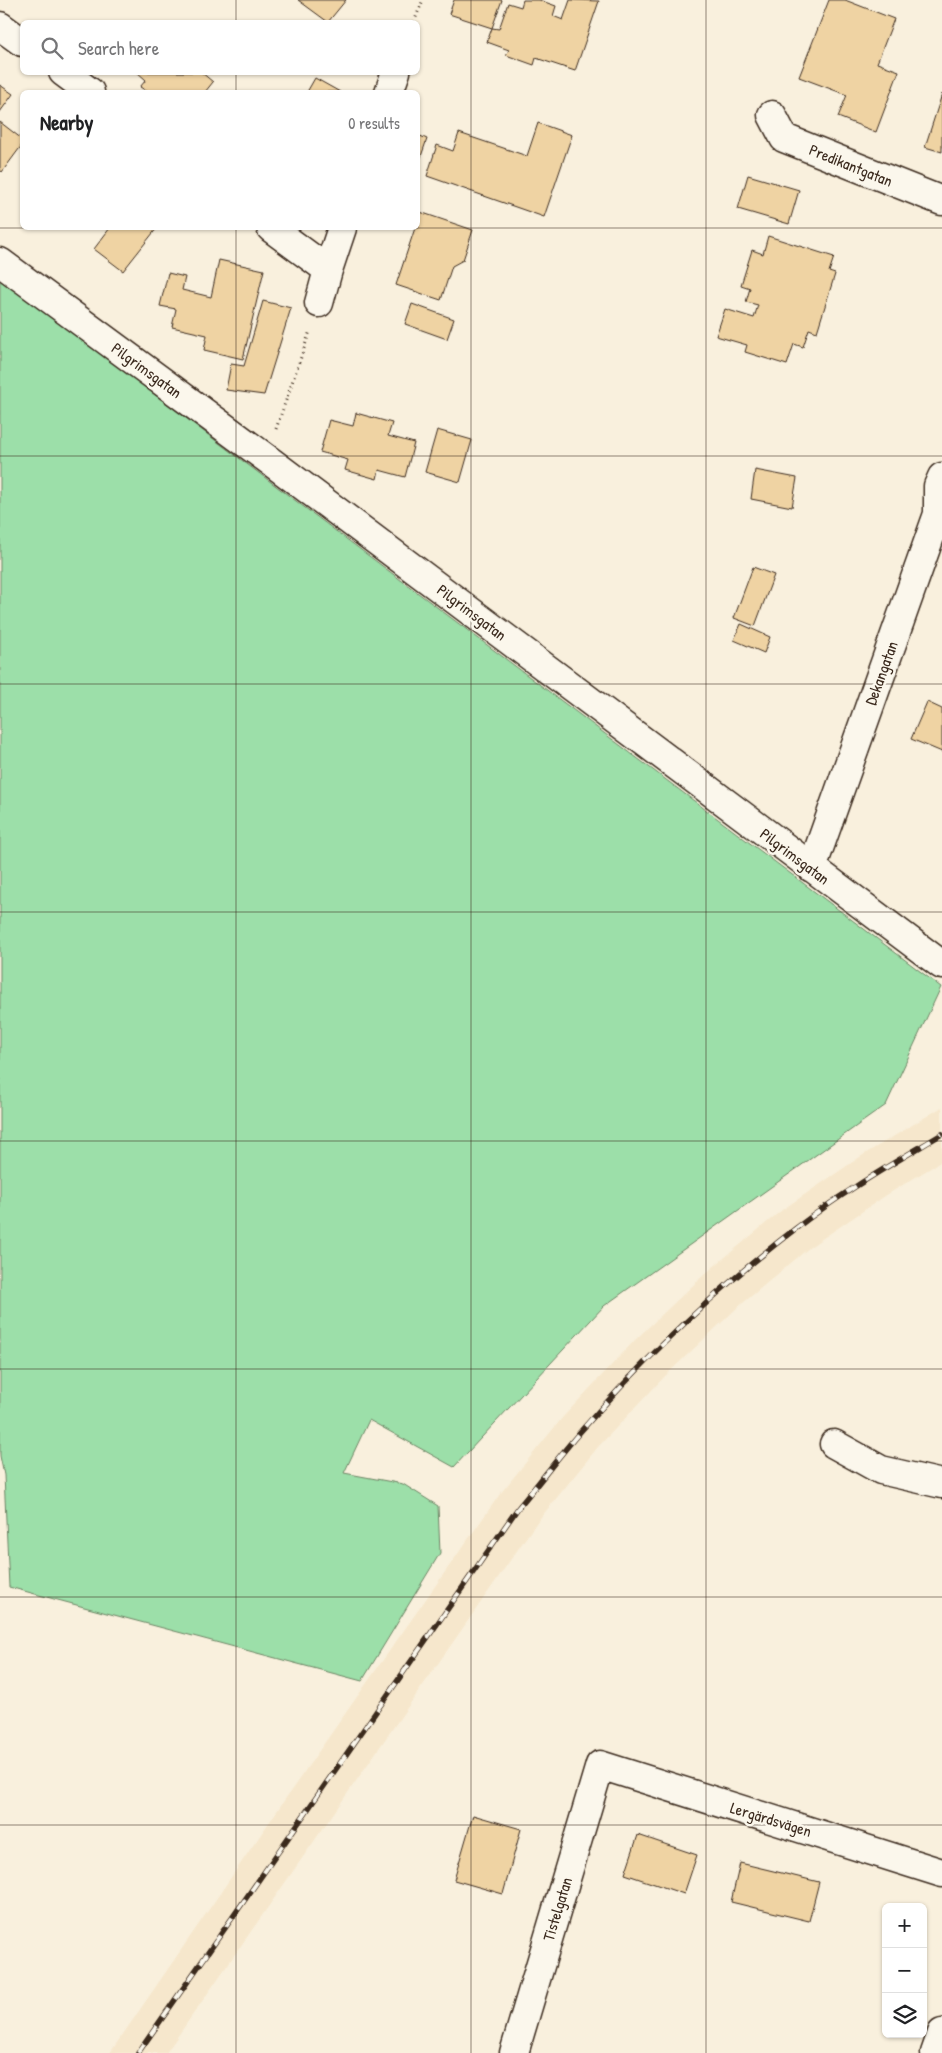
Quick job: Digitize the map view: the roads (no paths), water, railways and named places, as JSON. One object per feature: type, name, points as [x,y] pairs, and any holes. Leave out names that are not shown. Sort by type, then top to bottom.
[{"type":"street","points":[[0,26],[20,41]]},
{"type":"street","points":[[67,75],[87,90]]},
{"type":"street","points":[[390,90],[395,75]]},
{"type":"street","name":"Predikantgatan","points":[[772,115],[784,138],[942,201]]},
{"type":"street","points":[[274,230],[328,270]]},
{"type":"street","points":[[319,303],[341,230]]},
{"type":"street","name":"Pilgrimsgatan","points":[[0,262],[266,458],[942,965]]},
{"type":"street","name":"Dekangatan","points":[[812,868],[938,514],[938,486],[942,477]]},
{"type":"street","points":[[834,1444],[881,1470],[942,1484]]},
{"type":"street","name":"Lergärdsvägen","points":[[600,1765],[942,1873]]},
{"type":"street","name":"Tistelgatan","points":[[514,2053],[600,1765]]},
{"type":"street","points":[[935,2053],[942,2033]]},
{"type":"railway","points":[[138,2053],[518,1508],[564,1450],[630,1377],[738,1275],[830,1203],[942,1134]]}]
